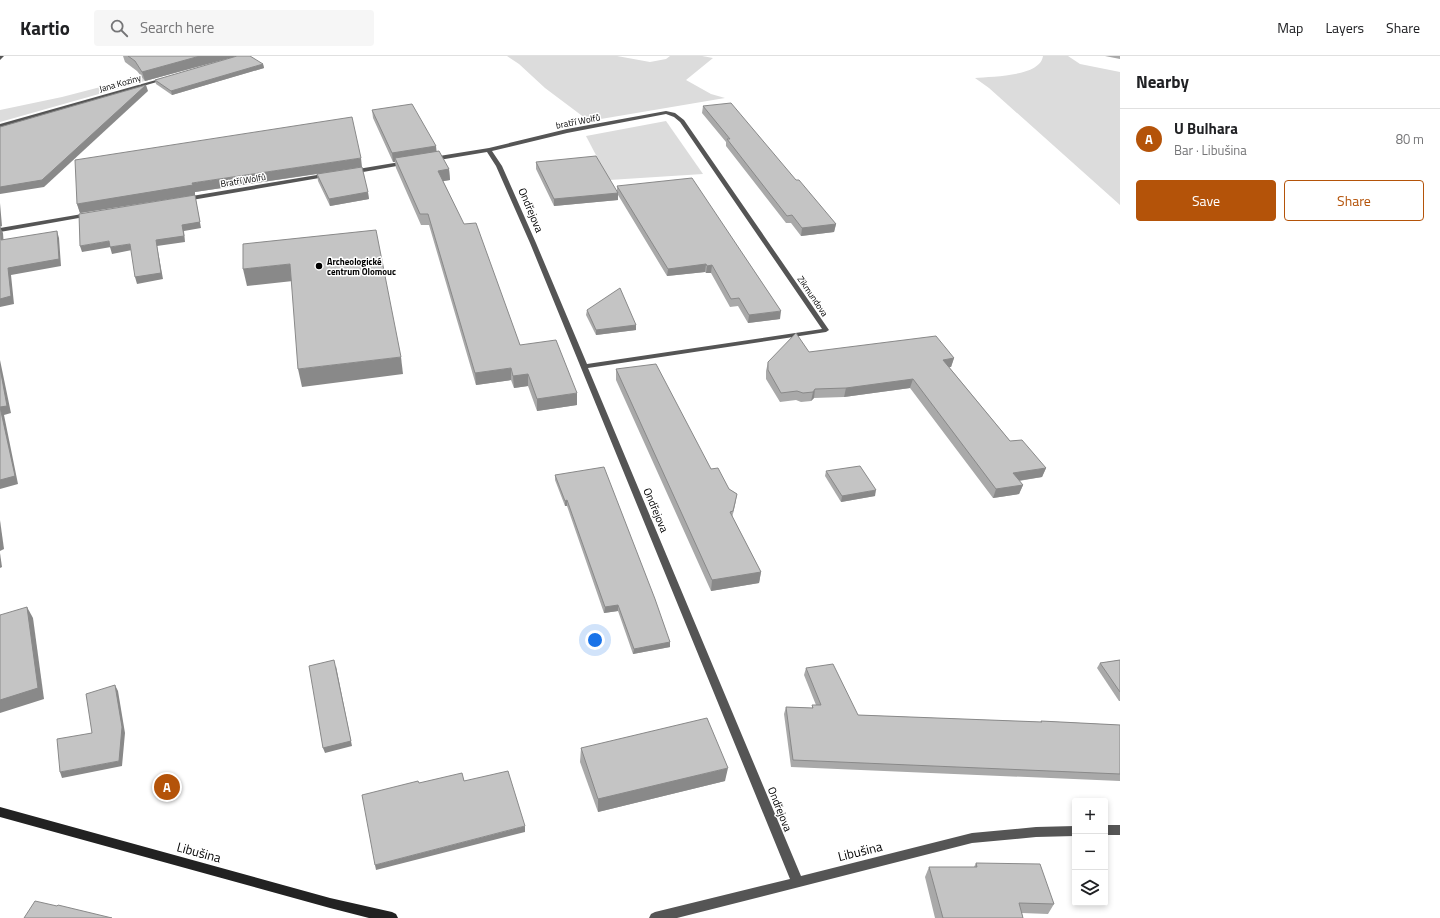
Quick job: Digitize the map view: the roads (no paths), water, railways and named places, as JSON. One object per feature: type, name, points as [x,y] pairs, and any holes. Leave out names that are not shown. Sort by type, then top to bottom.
[{"type":"street","name":"Jana Koziny","points":[[0,126],[174,76]]},
{"type":"street","name":"bratří Wolfů","points":[[489,150],[567,131],[655,114],[670,113]]},
{"type":"street","name":"Zikmundova","points":[[584,367],[826,330],[682,121],[675,114],[670,113]]},
{"type":"street","points":[[428,159],[489,150]]},
{"type":"street","name":"Ondřejova","points":[[489,150],[499,166],[584,367],[797,881]]},
{"type":"street","points":[[343,173],[412,162]]},
{"type":"street","name":"Bratří Wolfů","points":[[177,200],[336,174]]},
{"type":"street","points":[[0,230],[94,214]]},
{"type":"street","name":"Libušina","points":[[0,812],[330,903],[392,918]]},
{"type":"street","points":[[1108,830],[1120,830]]},
{"type":"street","name":"Libušina","points":[[655,918],[972,838],[1036,832],[1072,831]]},
{"type":"place","name":"Archeologické centrum Olomouc","points":[[319,266]]},
{"type":"place","name":"U Bulhara","points":[[167,787]]}]
